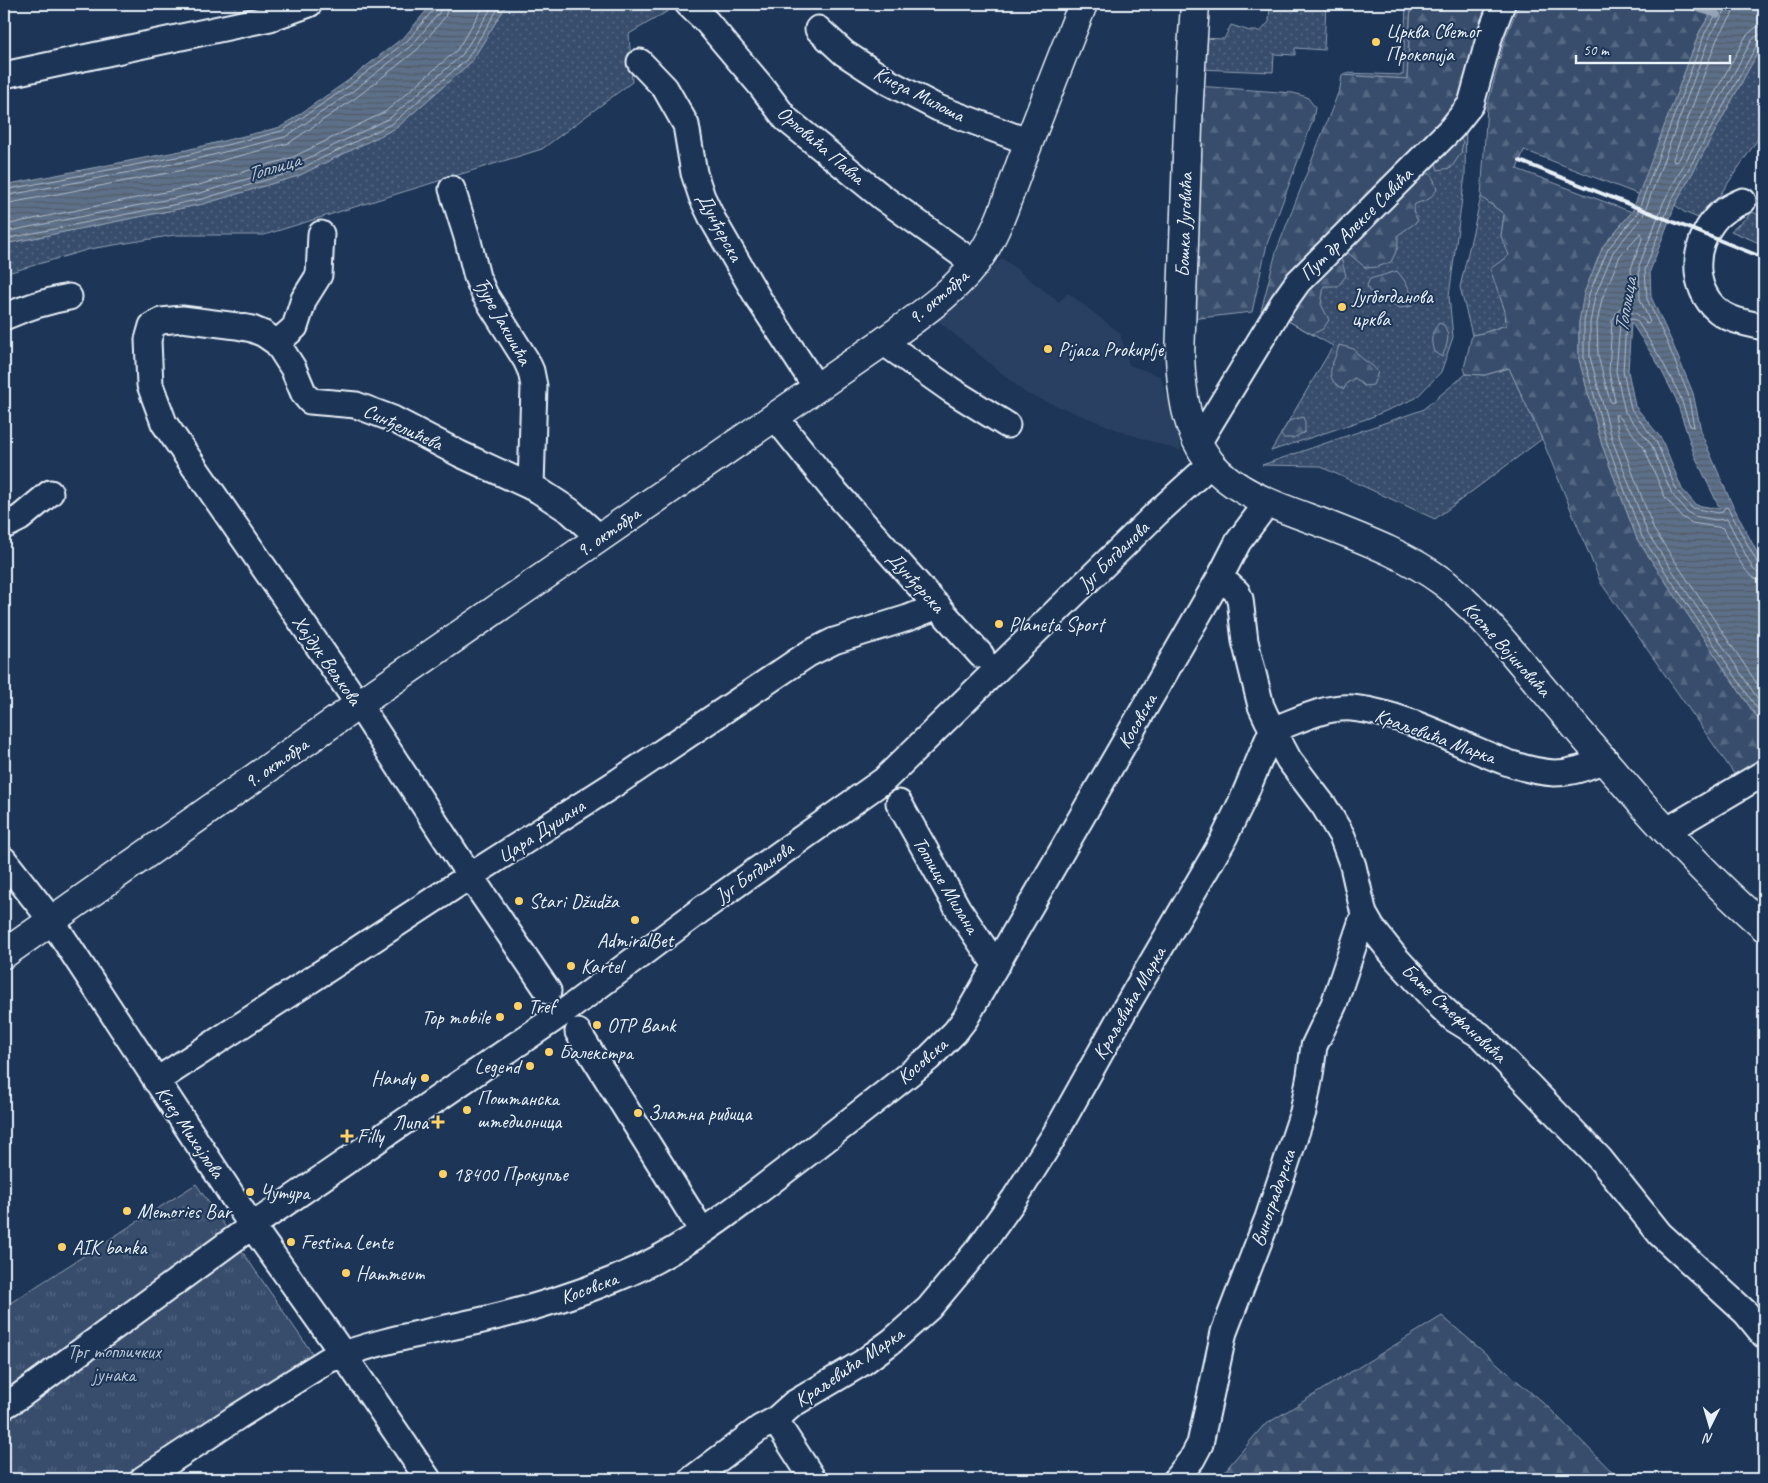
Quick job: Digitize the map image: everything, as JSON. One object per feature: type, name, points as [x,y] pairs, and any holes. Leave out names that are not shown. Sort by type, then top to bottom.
[{"type":"main road","name":"9. октобра","points":[[4,954],[359,705],[883,342],[948,292],[975,264],[995,228],[1083,4]]},
{"type":"main road","name":"Бошка Југовића","points":[[1195,4],[1189,91],[1180,357],[1182,385],[1188,418],[1205,453]]},
{"type":"main road","name":"Косте Војиновића","points":[[1205,453],[1233,482],[1268,502],[1374,544],[1444,582],[1488,624],[1666,831],[1764,927]]},
{"type":"street","points":[[4,75],[270,18],[309,4]]},
{"type":"street","name":"Орловића Павла","points":[[688,4],[725,43],[786,119],[882,197],[975,264]]},
{"type":"street","name":"Пут др Алексе Савића","points":[[1205,453],[1283,303],[1298,282],[1452,128],[1471,104],[1490,36],[1502,4]]},
{"type":"street","name":"Кнеза Милоша","points":[[818,29],[844,53],[890,83],[938,108],[1029,142]]},
{"type":"street","name":"Дунђерска","points":[[640,62],[665,88],[686,125],[694,173],[702,197],[713,220],[758,298],[816,387]]},
{"type":"street","name":"Ђуре Јакшића","points":[[452,189],[477,277],[485,295],[531,371],[534,386],[531,486]]},
{"type":"street","points":[[1743,201],[1725,210],[1711,223],[1700,245],[1697,270],[1706,296],[1714,306],[1736,321],[1764,327]]},
{"type":"street","points":[[277,343],[296,327],[304,299],[318,274],[321,234]]},
{"type":"street","points":[[4,317],[31,306],[68,297]]},
{"type":"street","name":"Синђелићева","points":[[161,320],[182,319],[252,329],[264,334],[277,343],[293,368],[304,394],[310,401],[356,405],[372,410],[460,454],[531,486],[570,511],[600,538]]},
{"type":"street","name":"Хајдук Вељкова","points":[[161,320],[152,326],[149,334],[148,376],[152,394],[164,423],[359,705],[470,876],[548,991]]},
{"type":"street","points":[[883,342],[951,390],[1006,425]]},
{"type":"street","name":"Дунђерска","points":[[775,417],[831,488],[981,655]]},
{"type":"street","name":"Југ Богданова","points":[[252,1226],[564,1012],[702,909],[884,780],[1157,513],[1205,453]]},
{"type":"street","points":[[4,526],[20,518],[50,493]]},
{"type":"street","name":"Косовска","points":[[343,1354],[404,1337],[506,1314],[564,1297],[637,1270],[702,1232],[812,1150],[929,1058],[965,1019],[1220,577],[1238,542],[1268,502]]},
{"type":"street","name":"Бате Стефановића","points":[[1220,577],[1237,592],[1240,599],[1247,652],[1261,706],[1289,760],[1324,806],[1342,836],[1353,866],[1367,920],[1386,946],[1441,1007],[1454,1019],[1480,1035],[1600,1159],[1660,1234],[1746,1313],[1764,1335]]},
{"type":"street","name":"Цара Душана","points":[[156,1081],[633,772],[823,645],[908,618],[938,606]]},
{"type":"street","name":"Краљевића Марка","points":[[692,1479],[748,1436],[775,1420],[793,1404],[862,1363],[914,1323],[945,1290],[991,1232],[1054,1136],[1126,1006],[1222,842],[1242,802],[1272,730],[1312,715],[1339,708],[1352,708],[1380,714],[1415,725],[1520,767],[1555,773],[1581,769],[1605,759]]},
{"type":"street","points":[[1666,831],[1760,776]]},
{"type":"street","name":"Топлице Милана","points":[[899,803],[958,909],[991,958],[998,962]]},
{"type":"street","name":"Кнез Михајлова","points":[[4,860],[52,921],[252,1226],[343,1354],[428,1479]]},
{"type":"street","name":"Виноградарска","points":[[1176,1479],[1192,1459],[1200,1444],[1224,1332],[1268,1218],[1303,1112],[1314,1046],[1334,1004],[1364,914]]},
{"type":"street","points":[[578,1032],[702,1232]]},
{"type":"street","points":[[4,1406],[252,1226]]},
{"type":"street","points":[[143,1479],[311,1370],[343,1354]]},
{"type":"street","points":[[775,1420],[813,1479]]},
{"type":"shaded area","points":[[220,4],[294,4],[236,18]]},
{"type":"shaded area","name":"Pijaca Prokuplje","points":[[1002,258],[1059,302],[1068,293],[1120,333],[1129,365],[1160,376],[1174,417],[1181,451],[1126,433],[1027,394],[937,320]]},
{"type":"green space","points":[[507,4],[680,4],[629,34],[632,82],[542,149],[264,235],[175,235],[90,249],[4,274],[4,244],[203,204],[298,176],[396,128],[471,62]]},
{"type":"green space","points":[[1270,4],[1326,4],[1324,50],[1295,48],[1295,55],[1274,54],[1273,72],[1198,69],[1200,38],[1224,39],[1231,25],[1250,31],[1261,31],[1269,22]]},
{"type":"green space","points":[[1406,4],[1411,4],[1407,79],[1342,75],[1345,73],[1403,75]]},
{"type":"green space","points":[[1411,4],[1493,4],[1457,104],[1268,310],[1261,311],[1276,252],[1340,88],[1342,75],[1407,79]]},
{"type":"green space","points":[[1519,4],[1717,4],[1700,31],[1640,195],[1524,150],[1517,169],[1632,212],[1603,246],[1579,322],[1579,359],[1602,445],[1637,539],[1764,728],[1764,761],[1737,778],[1601,583],[1542,439],[1509,368],[1485,375],[1466,374],[1464,368],[1472,335],[1506,325],[1505,311],[1490,269],[1509,255],[1501,236],[1504,214],[1481,197],[1487,107],[1505,39]]},
{"type":"green space","points":[[1764,41],[1764,130],[1703,220],[1684,212],[1675,205]]},
{"type":"green space","points":[[1197,86],[1293,93],[1307,97],[1315,107],[1313,120],[1267,244],[1252,312],[1191,319]]},
{"type":"green space","points":[[1466,118],[1465,176],[1449,296],[1453,337],[1441,372],[1416,398],[1369,418],[1271,451],[1333,346],[1281,317]]},
{"type":"green space","points":[[1459,136],[1463,142],[1461,153],[1451,168],[1438,170],[1435,161]]},
{"type":"green space","points":[[1419,168],[1430,174],[1437,190],[1429,199],[1415,204],[1413,211],[1418,221],[1398,235],[1398,247],[1391,262],[1377,267],[1366,268],[1348,253],[1352,240],[1361,236],[1364,226]]},
{"type":"green space","points":[[1481,197],[1504,214],[1501,236],[1509,255],[1491,269],[1505,311],[1506,325],[1472,335],[1460,287]]},
{"type":"green space","points":[[1753,212],[1764,218],[1764,245],[1731,231]]},
{"type":"green space","points":[[1338,256],[1342,261],[1346,276],[1338,286],[1324,286],[1321,304],[1329,320],[1323,329],[1312,334],[1281,317]]},
{"type":"green space","points":[[1397,271],[1410,291],[1412,306],[1400,308],[1369,291],[1367,285],[1370,279]]},
{"type":"green space","points":[[1439,323],[1444,325],[1448,337],[1442,357],[1434,352],[1432,344],[1434,330]]},
{"type":"green space","points":[[1339,345],[1354,349],[1360,357],[1375,368],[1378,372],[1373,385],[1364,386],[1355,378],[1347,383],[1344,389],[1337,385],[1331,375],[1331,370]]},
{"type":"green space","points":[[1509,368],[1542,439],[1435,519],[1319,466],[1262,465],[1422,410],[1466,374],[1485,375]]},
{"type":"green space","points":[[1303,417],[1305,432],[1293,438],[1283,438],[1281,434],[1289,421]]},
{"type":"green space","name":"Трг топличких јунака","points":[[196,1184],[316,1359],[129,1479],[4,1479],[4,1420],[15,1410],[4,1396],[4,1307]]},
{"type":"green space","points":[[1442,1316],[1550,1409],[1619,1479],[1218,1479],[1263,1426]]},
{"type":"water","name":"Топлица","points":[[432,4],[507,4],[471,62],[396,128],[298,176],[203,204],[4,244],[4,185],[186,150],[281,127],[346,82],[405,36]]},
{"type":"water","name":"Топлица","points":[[1717,4],[1764,4],[1764,41],[1675,205],[1650,271],[1651,297],[1693,393],[1702,435],[1731,502],[1764,566],[1764,728],[1637,539],[1602,445],[1579,359],[1579,322],[1584,293],[1603,246],[1632,212],[1700,31]],"holes":[[[1631,322],[1658,364],[1676,399],[1694,454],[1720,509],[1696,505],[1682,489],[1661,438],[1635,406],[1628,371]]]},
{"type":"waterway","points":[[1681,4],[1718,15]]},
{"type":"railway","points":[[1520,161],[1764,258]]},
{"type":"place","name":"Црква Светог Прокопија","points":[[1376,42]]},
{"type":"place","name":"Југбогданова црква","points":[[1342,307]]},
{"type":"place","name":"Pijaca Prokuplje","points":[[1048,349]]},
{"type":"place","name":"Planeta Sport","points":[[999,624]]},
{"type":"place","name":"Stari Džudža","points":[[519,901]]},
{"type":"place","name":"AdmiralBet","points":[[635,920]]},
{"type":"place","name":"Kartel","points":[[571,966]]},
{"type":"place","name":"Tref","points":[[518,1006]]},
{"type":"place","name":"Top mobile","points":[[500,1017]]},
{"type":"place","name":"OTP Bank","points":[[597,1025]]},
{"type":"place","name":"Балекстра","points":[[549,1052]]},
{"type":"place","name":"Legend","points":[[530,1066]]},
{"type":"place","name":"Handy","points":[[425,1078]]},
{"type":"place","name":"Поштанска штедионица","points":[[467,1110]]},
{"type":"place","name":"Златна рибица","points":[[638,1113]]},
{"type":"place","name":"Липа","points":[[438,1122]]},
{"type":"place","name":"Filly","points":[[347,1136]]},
{"type":"place","name":"18400 Прокупље","points":[[443,1174]]},
{"type":"place","name":"Чутура","points":[[250,1192]]},
{"type":"place","name":"Memories Bar","points":[[127,1211]]},
{"type":"place","name":"Festina Lente","points":[[291,1242]]},
{"type":"place","name":"AIK banka","points":[[62,1247]]},
{"type":"place","name":"Hammeum","points":[[346,1273]]}]
